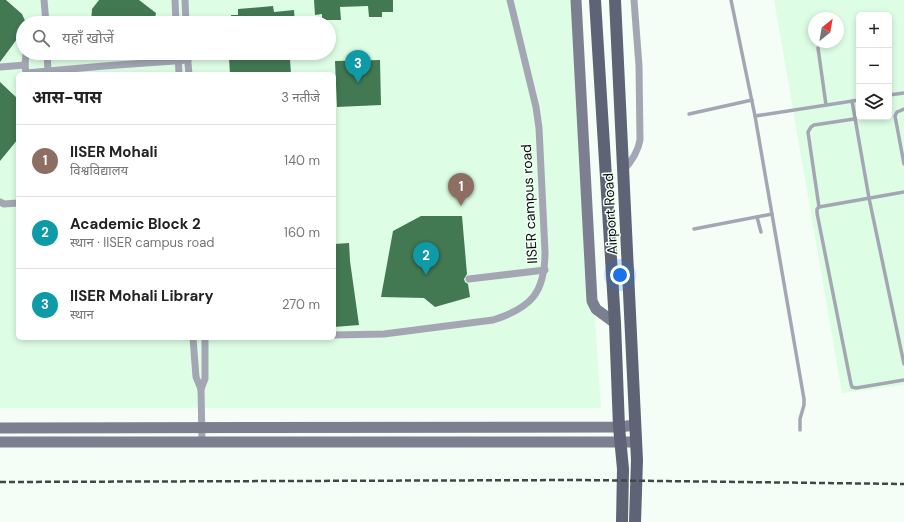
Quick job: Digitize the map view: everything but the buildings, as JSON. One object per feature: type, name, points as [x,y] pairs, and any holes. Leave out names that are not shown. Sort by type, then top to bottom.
[{"type":"main road","points":[[595,0],[615,322],[619,427],[623,469],[622,522]]},
{"type":"main road","name":"Airport Road","points":[[615,0],[637,460],[635,522]]},
{"type":"street","points":[[44,0],[45,16]]},
{"type":"street","points":[[175,0],[176,16]]},
{"type":"street","points":[[185,0],[186,16]]},
{"type":"street","name":"IISER campus road","points":[[336,335],[384,334],[493,320],[506,316],[522,308],[534,297],[542,283],[545,270],[541,168],[536,107],[510,0]]},
{"type":"street","points":[[576,0],[592,301],[596,309],[615,322]]},
{"type":"street","points":[[623,171],[638,150],[640,140],[639,66],[634,0]]},
{"type":"street","points":[[25,60],[26,72]]},
{"type":"street","points":[[47,60],[48,72],[104,66],[178,61],[179,72]]},
{"type":"street","points":[[188,60],[188,72]]},
{"type":"street","points":[[0,67],[25,65]]},
{"type":"street","points":[[0,202],[4,204],[16,203]]},
{"type":"street","points":[[469,279],[545,270]]},
{"type":"street","points":[[193,340],[196,377],[201,389],[202,442]]},
{"type":"street","points":[[201,389],[205,379],[205,340]]},
{"type":"street","points":[[0,428],[635,426]]},
{"type":"street","points":[[0,442],[636,442]]},
{"type":"lane","points":[[731,0],[755,116],[804,399],[800,419],[800,430]]},
{"type":"lane","points":[[818,48],[826,105]]},
{"type":"lane","points":[[892,95],[904,93]]},
{"type":"lane","points":[[689,114],[752,100]]},
{"type":"lane","points":[[755,116],[856,100]]},
{"type":"lane","points":[[852,101],[869,198],[904,364]]},
{"type":"lane","points":[[904,109],[898,112],[895,116],[904,164]]},
{"type":"lane","points":[[854,119],[814,126],[811,127],[808,132],[819,206],[817,213],[852,387],[856,388],[904,380]]},
{"type":"lane","points":[[819,206],[904,192]]},
{"type":"lane","points":[[694,229],[772,214]]},
{"type":"lane","points":[[757,217],[761,232]]},
{"type":"shaded area","points":[[0,0],[574,0],[601,408],[0,408]]},
{"type":"shaded area","points":[[774,0],[904,0],[904,385],[842,393]]},
{"type":"railway","points":[[0,482],[579,480],[904,484]]},
{"type":"place","name":"IISER Mohali Library","points":[[358,83]]},
{"type":"place","name":"IISER Mohali","points":[[461,206]]},
{"type":"place","name":"Academic Block 2","points":[[426,275]]}]
